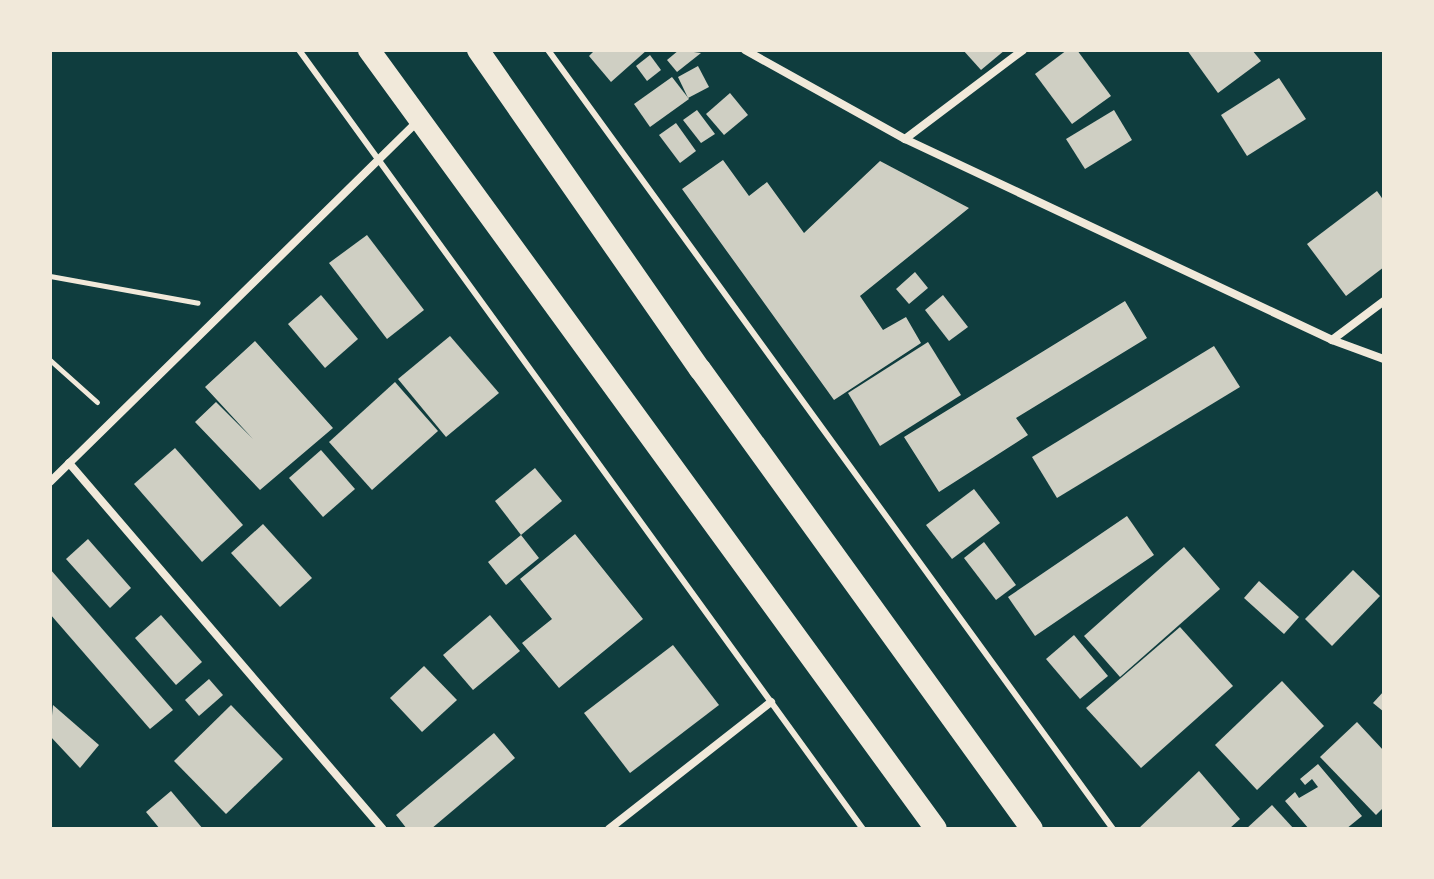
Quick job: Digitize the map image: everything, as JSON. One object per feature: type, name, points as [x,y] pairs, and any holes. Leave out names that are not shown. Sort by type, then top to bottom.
[{"type":"highway","points":[[369,50],[936,829]]},
{"type":"highway","points":[[478,50],[700,369],[1032,829]]},
{"type":"street","points":[[745,50],[905,139],[1332,340],[1384,359]]},
{"type":"street","points":[[905,139],[1023,50]]},
{"type":"street","points":[[50,482],[420,119]]},
{"type":"street","points":[[1332,340],[1384,301]]},
{"type":"street","points":[[69,463],[383,829]]},
{"type":"street","points":[[609,829],[771,702]]},
{"type":"lane","points":[[299,50],[863,829]]},
{"type":"lane","points":[[548,50],[1113,829]]},
{"type":"path","points":[[50,276],[227,308]]},
{"type":"path","points":[[50,360],[114,417]]},
{"type":"building","points":[[595,50],[647,50],[611,82],[589,56]]},
{"type":"building","points":[[679,50],[701,53],[677,72],[667,60]]},
{"type":"building","points":[[963,50],[1005,50],[981,70]]},
{"type":"building","points":[[1067,50],[1077,50],[1111,96],[1072,124],[1035,74]]},
{"type":"building","points":[[1187,50],[1252,50],[1261,61],[1218,93]]},
{"type":"building","points":[[650,55],[661,70],[647,81],[636,66]]},
{"type":"building","points":[[698,66],[709,87],[688,98],[678,77]]},
{"type":"building","points":[[672,77],[689,99],[650,127],[634,104]]},
{"type":"building","points":[[1279,78],[1306,119],[1247,156],[1221,115]]},
{"type":"building","points":[[730,93],[748,115],[724,135],[706,114]]},
{"type":"building","points":[[697,110],[715,134],[701,143],[683,120]]},
{"type":"building","points":[[1114,110],[1132,140],[1085,169],[1066,139]]},
{"type":"building","points":[[676,123],[696,151],[680,163],[659,135]]},
{"type":"building","points":[[723,160],[749,196],[767,182],[804,233],[880,161],[969,208],[860,296],[883,330],[906,317],[921,343],[834,400],[682,189]]},
{"type":"building","points":[[1377,191],[1384,201],[1384,267],[1346,296],[1307,244]]},
{"type":"building","points":[[367,235],[424,310],[387,339],[329,263]]},
{"type":"building","points":[[915,272],[928,288],[909,304],[896,289]]},
{"type":"building","points":[[321,295],[358,339],[325,368],[288,324]]},
{"type":"building","points":[[943,295],[968,327],[949,341],[925,310]]},
{"type":"building","points":[[1125,301],[1147,338],[1016,418],[1028,435],[939,492],[904,437]]},
{"type":"building","points":[[450,336],[499,393],[446,437],[398,379]]},
{"type":"building","points":[[255,341],[333,428],[260,490],[195,422],[216,402],[253,439],[205,387]]},
{"type":"building","points":[[928,342],[961,395],[880,446],[848,393]]},
{"type":"building","points":[[1214,346],[1240,387],[1057,498],[1032,457]]},
{"type":"building","points":[[395,382],[438,431],[372,490],[329,442]]},
{"type":"building","points":[[175,448],[243,525],[202,562],[134,484]]},
{"type":"building","points":[[321,450],[355,489],[323,517],[289,478]]},
{"type":"building","points":[[535,468],[562,501],[521,535],[495,501]]},
{"type":"building","points":[[974,489],[1000,523],[952,559],[926,525]]},
{"type":"building","points":[[1127,516],[1154,555],[1035,636],[1008,597]]},
{"type":"building","points":[[263,524],[312,578],[280,607],[231,553]]},
{"type":"building","points":[[575,534],[643,619],[559,688],[522,643],[552,619],[520,579]]},
{"type":"building","points":[[521,535],[539,558],[506,585],[488,562]]},
{"type":"building","points":[[88,539],[131,588],[110,608],[66,559]]},
{"type":"building","points":[[984,542],[1016,585],[996,600],[964,558]]},
{"type":"building","points":[[1184,547],[1220,589],[1120,677],[1084,636]]},
{"type":"building","points":[[50,569],[173,710],[150,729],[50,614]]},
{"type":"building","points":[[1353,570],[1380,596],[1332,646],[1305,619]]},
{"type":"building","points":[[1259,581],[1299,617],[1284,634],[1244,598]]},
{"type":"building","points":[[161,615],[202,662],[176,685],[135,638]]},
{"type":"building","points":[[490,615],[520,651],[473,690],[443,655]]},
{"type":"building","points":[[1180,627],[1233,686],[1141,768],[1086,708]]},
{"type":"building","points":[[1074,635],[1108,676],[1080,699],[1046,659]]},
{"type":"building","points":[[673,645],[719,705],[630,773],[584,713]]},
{"type":"building","points":[[424,666],[457,700],[422,732],[390,698]]},
{"type":"building","points":[[209,679],[223,695],[199,716],[185,700]]},
{"type":"building","points":[[1282,681],[1324,726],[1257,790],[1215,745]]},
{"type":"building","points":[[1384,691],[1384,712],[1373,703]]},
{"type":"building","points":[[53,705],[99,745],[80,768],[50,736]]},
{"type":"building","points":[[231,705],[283,759],[226,814],[174,761]]},
{"type":"building","points":[[1357,722],[1384,751],[1384,807],[1376,815],[1320,757]]},
{"type":"building","points":[[494,733],[515,758],[431,829],[407,829],[396,815]]},
{"type":"building","points":[[1318,764],[1362,816],[1346,829],[1309,829],[1285,801],[1295,792],[1299,798],[1318,787],[1312,779],[1305,785],[1300,779]]},
{"type":"building","points":[[1199,771],[1240,819],[1229,829],[1138,829]]},
{"type":"building","points":[[171,791],[203,829],[160,829],[146,812]]},
{"type":"building","points":[[1272,805],[1294,829],[1246,829]]}]
